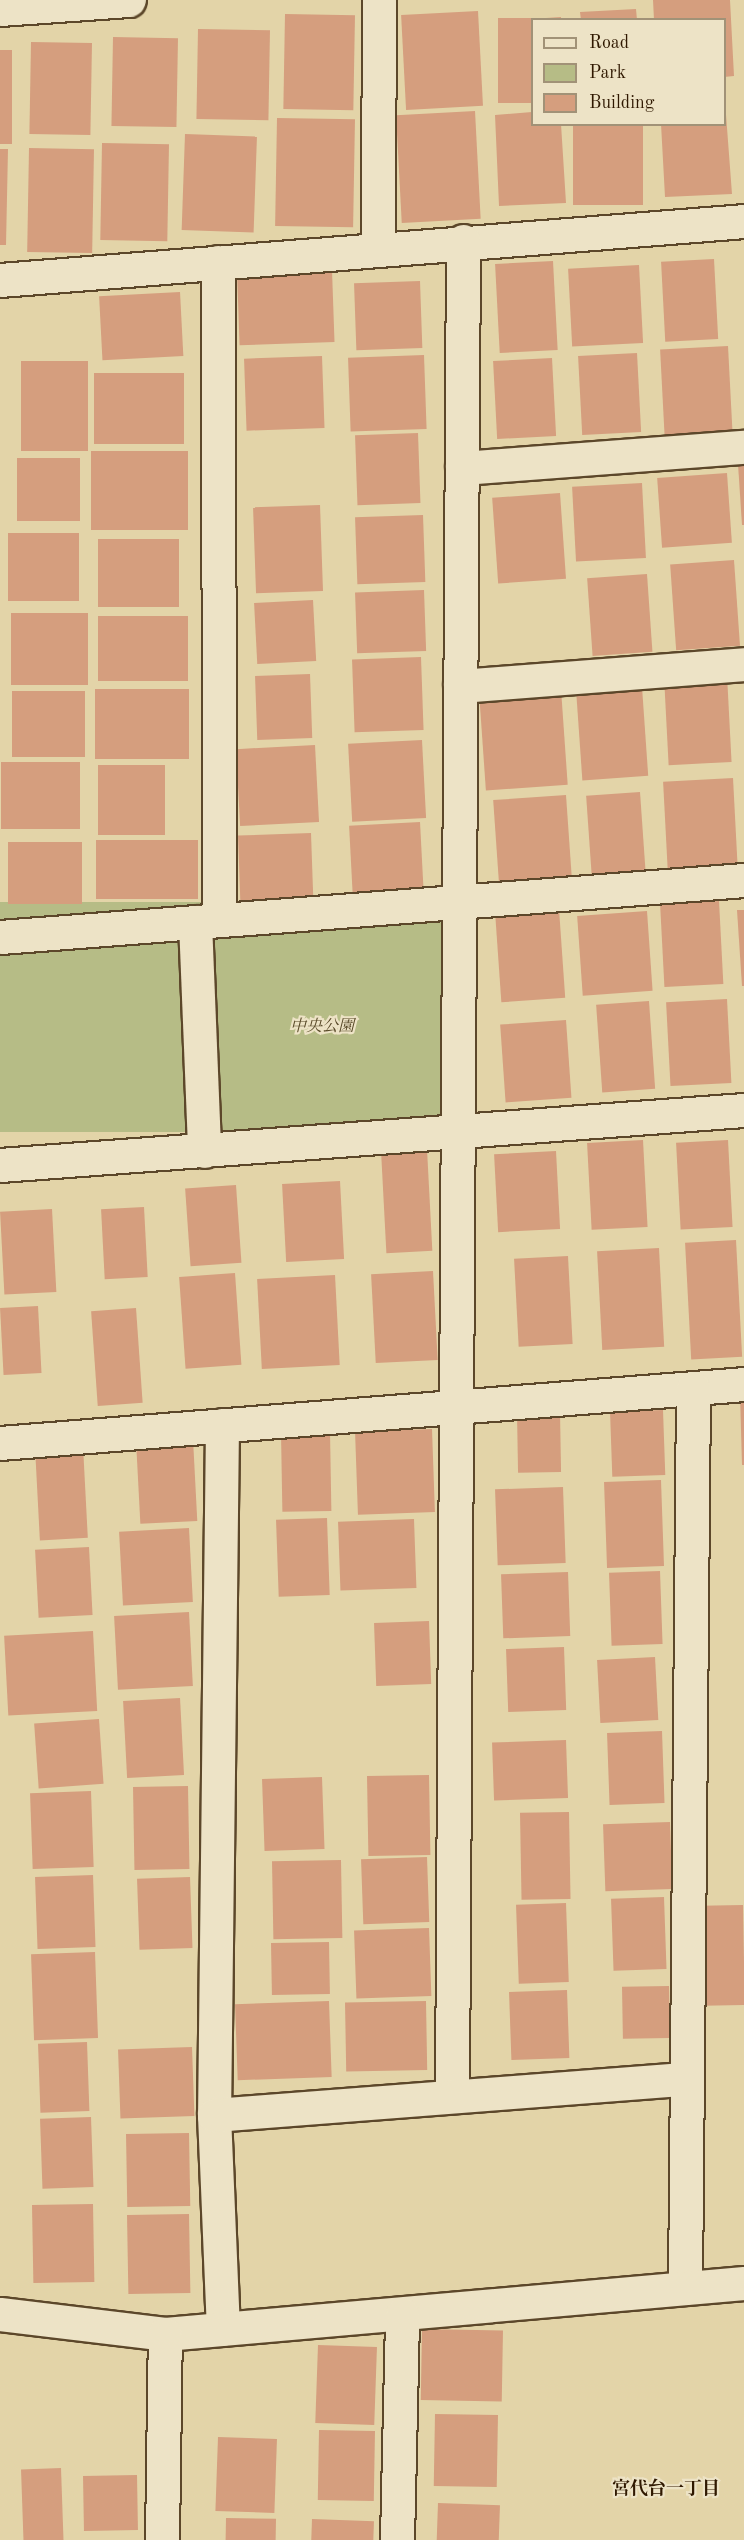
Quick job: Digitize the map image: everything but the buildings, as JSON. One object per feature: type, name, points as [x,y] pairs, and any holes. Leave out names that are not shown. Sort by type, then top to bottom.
[{"type":"street","points":[[0,9],[129,0]]},
{"type":"street","points":[[378,248],[379,0]]},
{"type":"street","points":[[0,280],[463,241],[744,221]]},
{"type":"street","points":[[452,2095],[459,1407],[458,1132],[463,241]]},
{"type":"street","points":[[204,1150],[219,262]]},
{"type":"street","points":[[462,468],[744,447]]},
{"type":"street","points":[[460,686],[744,664]]},
{"type":"street","points":[[0,937],[744,880]]},
{"type":"street","points":[[0,1165],[744,1110]]},
{"type":"street","points":[[0,1443],[744,1384]]},
{"type":"street","points":[[685,2288],[693,1388]]},
{"type":"street","points":[[222,1425],[214,2115],[223,2330]]},
{"type":"street","points":[[214,2115],[452,2095],[687,2079]]},
{"type":"street","points":[[0,2314],[165,2334],[744,2283]]},
{"type":"street","points":[[397,2540],[402,2314]]},
{"type":"street","points":[[162,2540],[165,2334]]},
{"type":"green space","name":"中央公園","points":[[0,902],[459,902],[459,1132],[0,1132]]},
{"type":"district","name":"宮代台一丁目","points":[[666,2489]]}]
